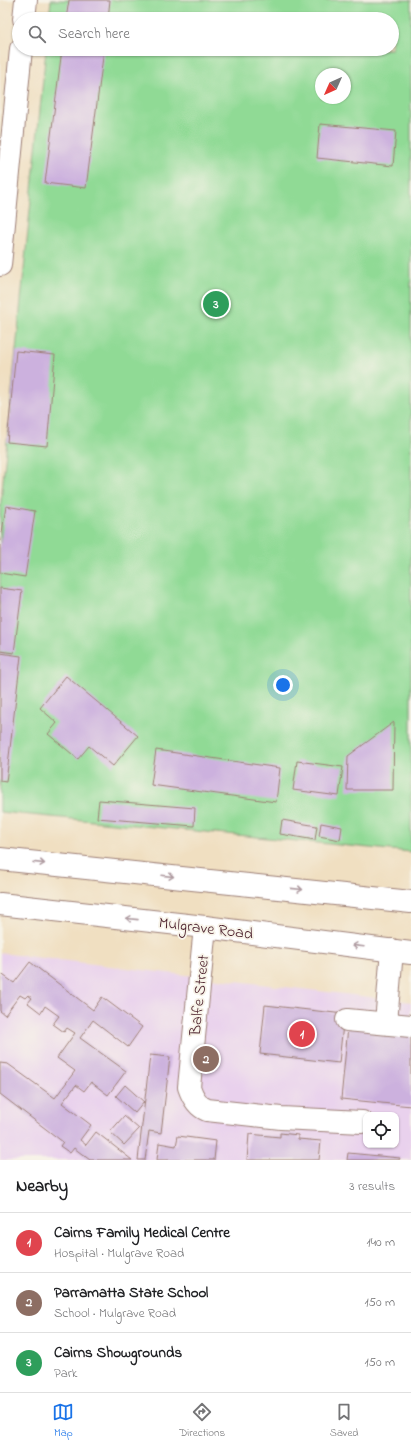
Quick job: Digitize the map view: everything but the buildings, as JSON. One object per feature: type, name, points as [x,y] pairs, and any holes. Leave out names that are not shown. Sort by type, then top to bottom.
[{"type":"main road","points":[[25,12],[26,0]]},
{"type":"main road","points":[[0,265],[3,211],[20,56]]},
{"type":"main road","points":[[0,859],[411,902]]},
{"type":"main road","name":"Mulgrave Road","points":[[0,904],[402,951]]},
{"type":"main road","name":"Balfe Street","points":[[205,927],[189,1086],[195,1100],[207,1110],[281,1118],[362,1122]]},
{"type":"main road","points":[[386,1023],[402,951]]},
{"type":"main road","points":[[347,1020],[411,1026]]},
{"type":"shaded area","points":[[0,953],[411,1002],[411,1160],[0,1160]]},
{"type":"green space","points":[[51,0],[411,0],[411,852],[0,812],[0,511],[45,56],[399,56],[399,12],[50,12]]},
{"type":"place","name":"Cairns Showgrounds","points":[[216,304]]},
{"type":"place","name":"Cairns Family Medical Centre","points":[[302,1034]]},
{"type":"place","name":"Parramatta State School","points":[[206,1059]]}]
